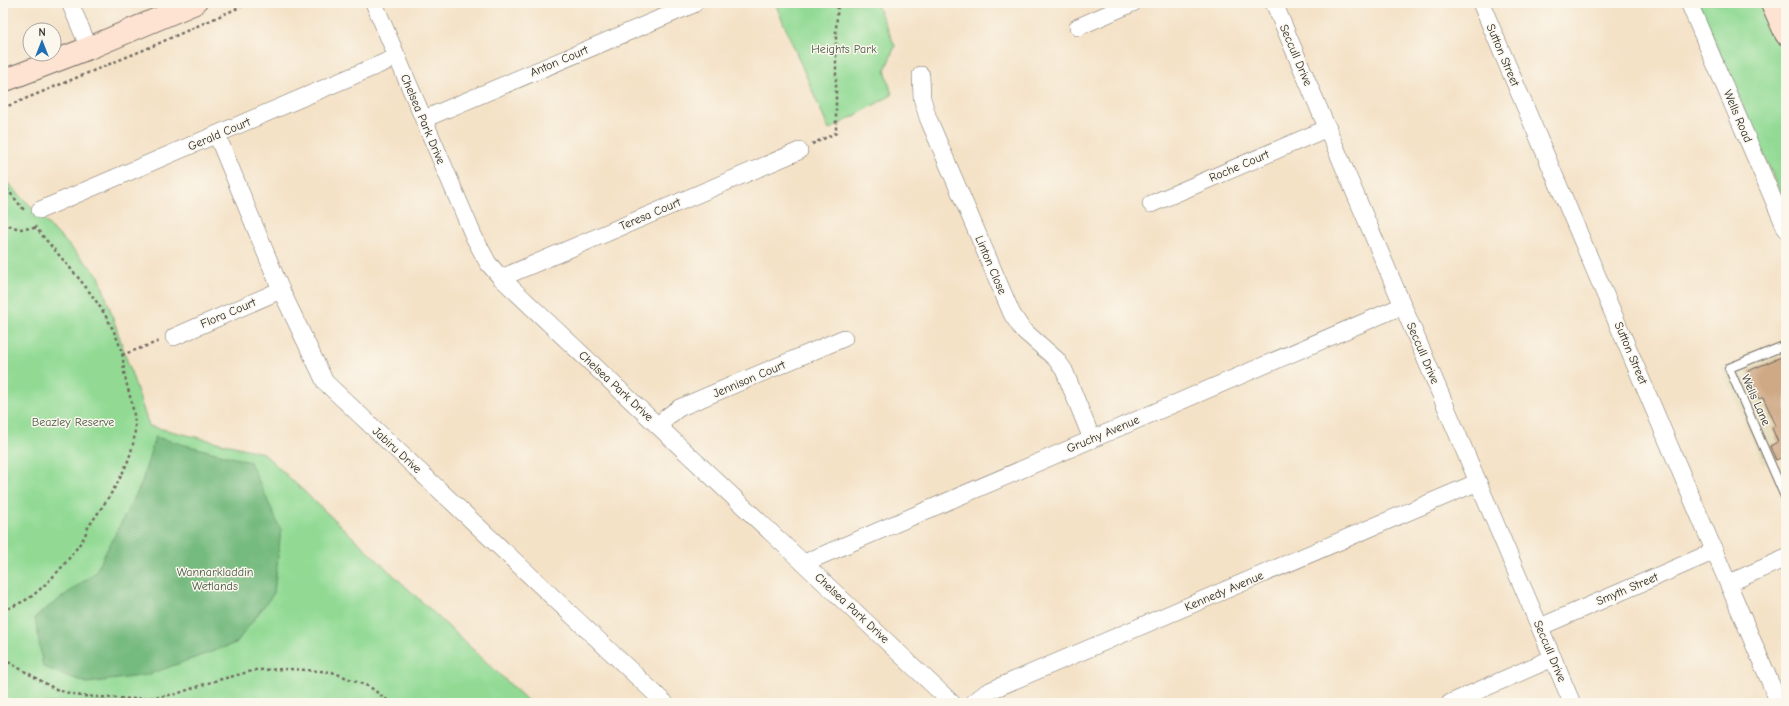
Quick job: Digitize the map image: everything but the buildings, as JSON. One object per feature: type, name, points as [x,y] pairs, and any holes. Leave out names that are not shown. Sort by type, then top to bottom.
[{"type":"main road","points":[[3,82],[89,48],[195,3]]},
{"type":"main road","points":[[1772,3],[1786,34]]},
{"type":"street","points":[[70,3],[89,48]]},
{"type":"street","name":"Chelsea Park Drive","points":[[374,3],[474,237],[488,262],[501,278],[952,703]]},
{"type":"street","points":[[1078,27],[1133,3]]},
{"type":"street","name":"Seccull Drive","points":[[1274,3],[1572,703]]},
{"type":"street","name":"Sutton Street","points":[[1481,3],[1779,703]]},
{"type":"street","name":"Wells Road","points":[[1689,3],[1786,229]]},
{"type":"street","name":"Anton Court","points":[[424,119],[694,4]]},
{"type":"street","name":"Gerald Court","points":[[31,214],[397,57]]},
{"type":"street","name":"Linton Close","points":[[921,75],[922,98],[928,118],[1012,314],[1022,329],[1056,359],[1064,370],[1092,439]]},
{"type":"street","name":"Roche Court","points":[[1151,204],[1328,128]]},
{"type":"street","name":"Jabiru Drive","points":[[217,135],[281,290],[325,382],[665,703]]},
{"type":"street","name":"Teresa Court","points":[[501,278],[798,150]]},
{"type":"street","name":"Flora Court","points":[[174,336],[281,290]]},
{"type":"street","name":"Gruchy Avenue","points":[[804,563],[1402,306]]},
{"type":"street","name":"Jennison Court","points":[[659,426],[667,417],[679,408],[844,338]]},
{"type":"street","name":"Kennedy Avenue","points":[[972,703],[987,692],[1478,482]]},
{"type":"street","name":"Smyth Street","points":[[1540,627],[1715,551]]},
{"type":"street","points":[[1729,583],[1786,558]]},
{"type":"street","points":[[1450,703],[1553,658]]},
{"type":"lane","name":"Wells Lane","points":[[1786,345],[1729,368],[1786,498]]},
{"type":"path","points":[[3,108],[146,50],[249,3]]},
{"type":"path","points":[[798,150],[836,133],[836,29],[838,3]]},
{"type":"path","points":[[3,184],[31,214],[36,228],[88,289],[116,338],[122,355],[125,376],[132,400],[135,428],[131,451],[114,490],[87,529],[84,538],[53,577],[31,596],[3,611]]},
{"type":"path","points":[[3,206],[7,189]]},
{"type":"path","points":[[3,223],[20,229],[36,228]]},
{"type":"path","points":[[122,355],[174,336]]},
{"type":"path","points":[[3,659],[57,690],[80,696],[135,699],[157,697],[176,694],[211,682],[256,670],[291,669],[332,672],[370,687],[391,703]]},
{"type":"shaded area","points":[[1786,346],[1786,456],[1763,465],[1722,368]]},
{"type":"green space","name":"Heights Park","points":[[775,3],[876,3],[895,46],[885,70],[892,95],[829,130]]},
{"type":"green space","points":[[1698,3],[1761,3],[1786,58],[1786,206]]},
{"type":"green space","name":"Wannarkladdin Wetlands","points":[[3,178],[99,276],[149,426],[263,453],[530,703],[3,703]]},
{"type":"green space","points":[[155,437],[250,462],[281,530],[274,593],[236,643],[147,675],[87,683],[43,667],[35,617],[95,573],[141,485]]},
{"type":"park label","name":"Beazley Reserve","points":[[73,422]]}]
